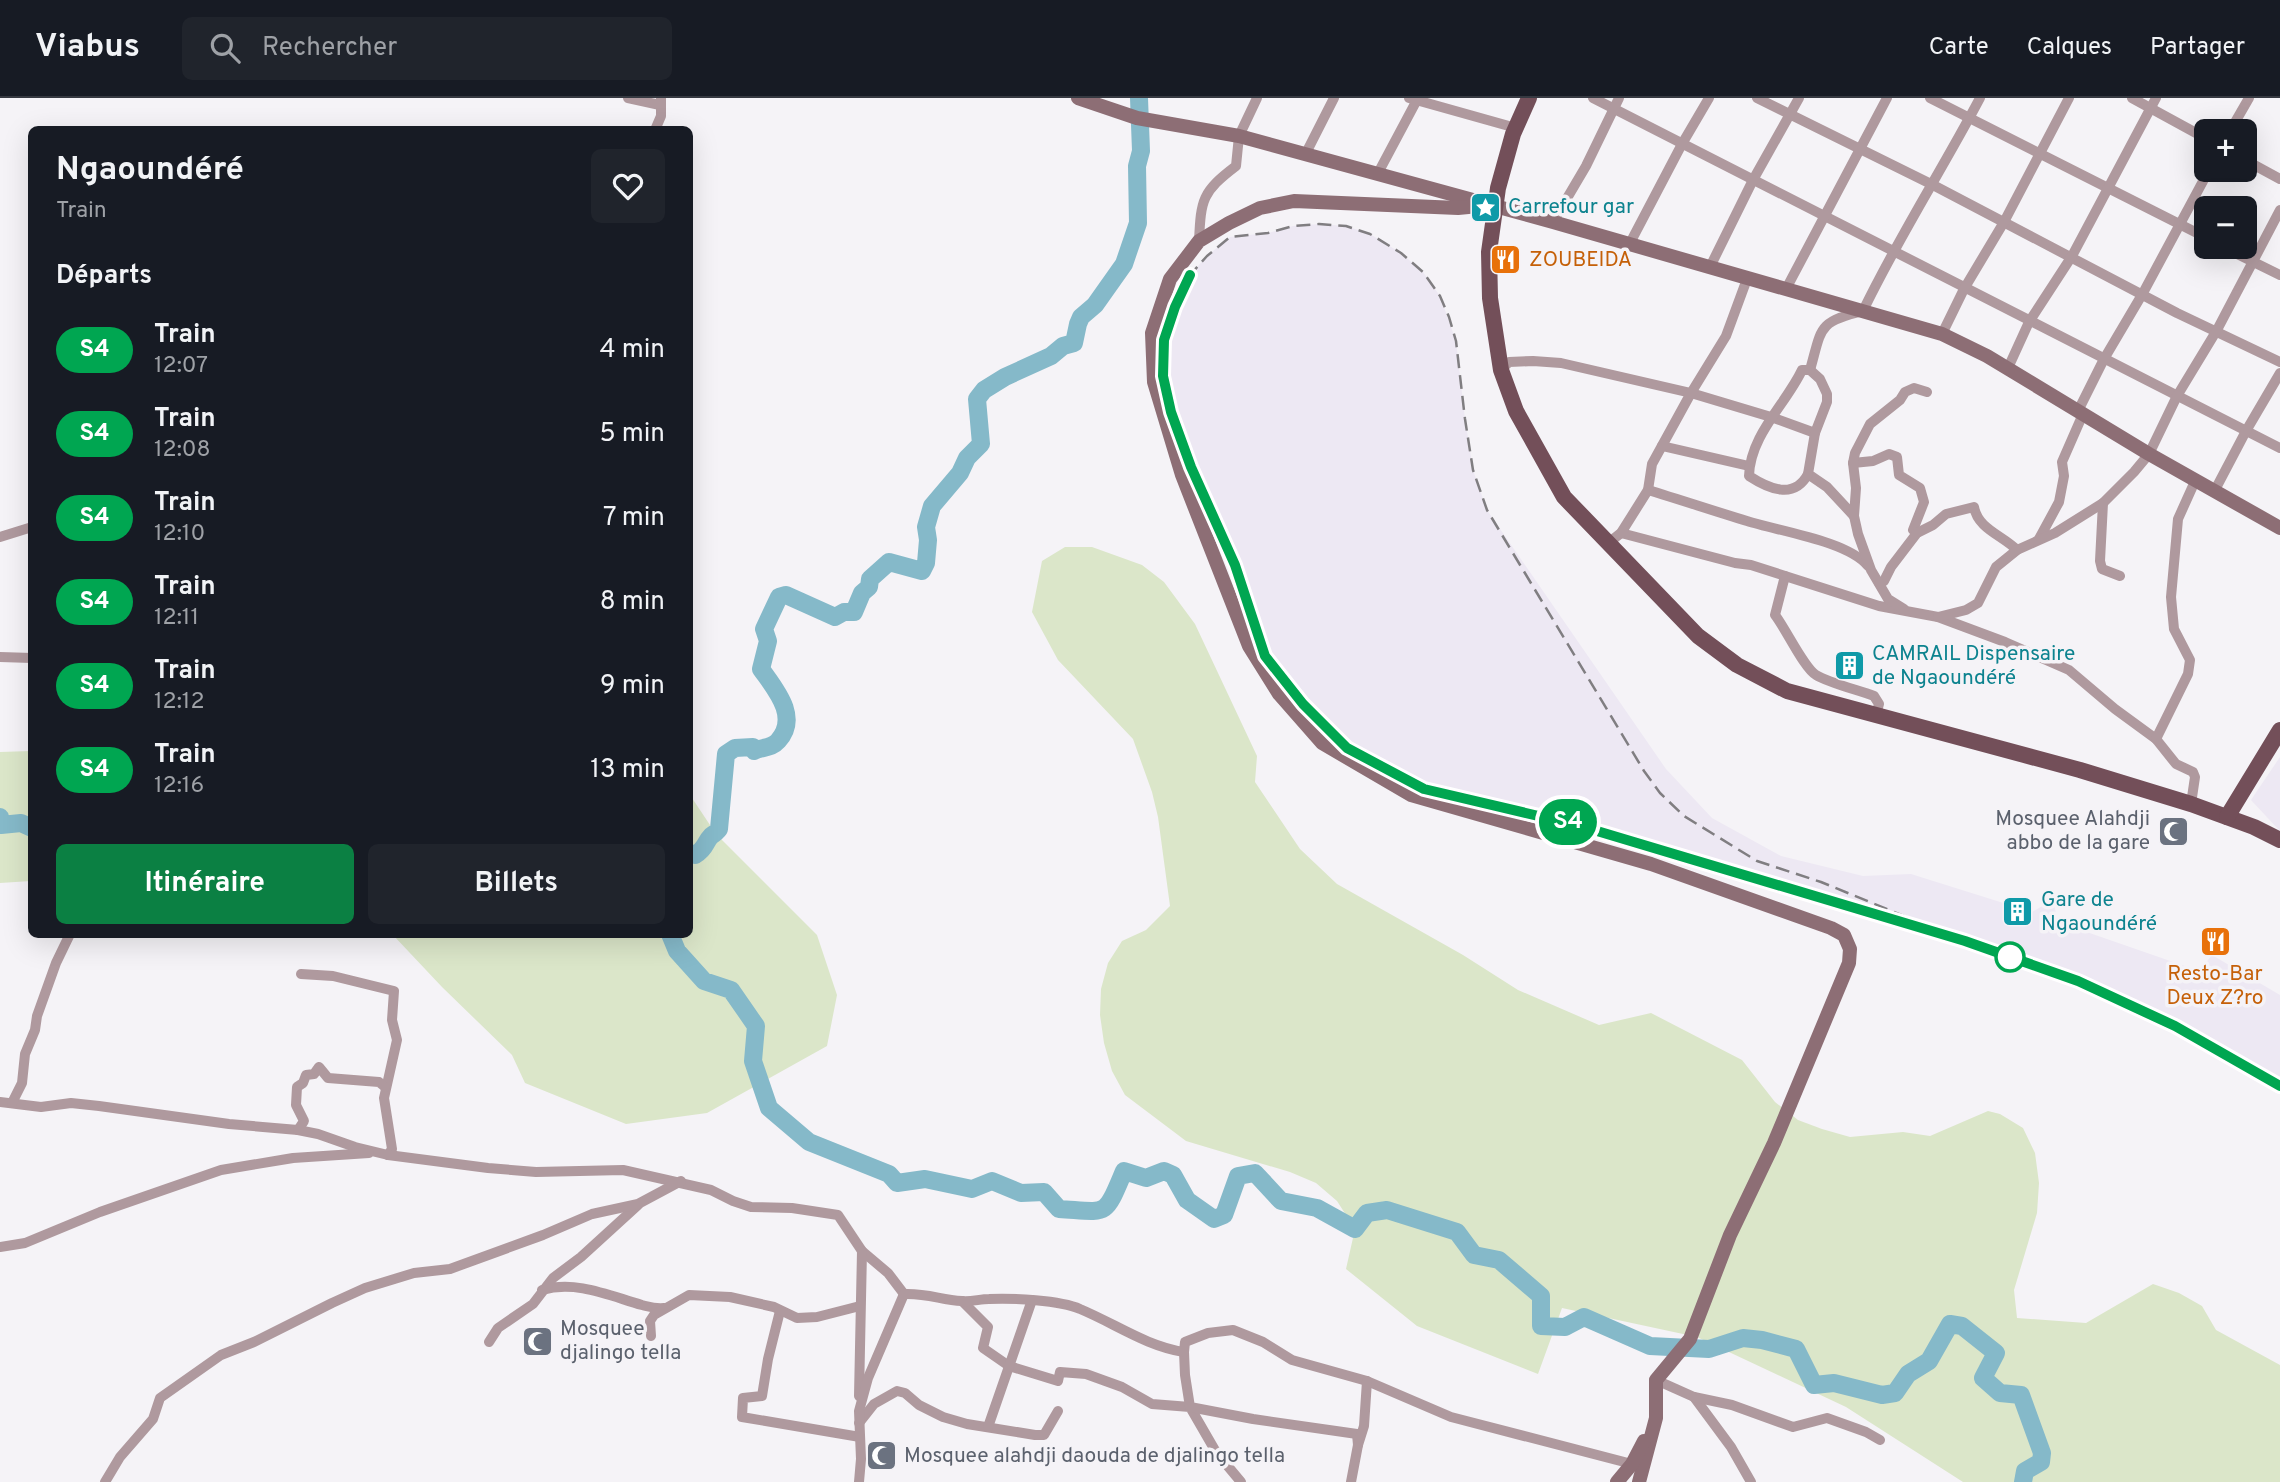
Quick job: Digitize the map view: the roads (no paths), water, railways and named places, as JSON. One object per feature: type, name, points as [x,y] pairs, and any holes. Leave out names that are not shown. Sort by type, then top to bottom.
[{"type":"main road","points":[[1529,98],[1516,128],[1492,206],[1490,298],[1502,370],[1516,411],[1564,497],[1698,636],[1737,665],[1787,691],[2192,804],[2280,840]]},
{"type":"main road","points":[[2227,817],[2280,730]]},
{"type":"street","points":[[628,98],[661,102],[661,116],[657,126]]},
{"type":"street","points":[[1078,98],[1144,119],[1239,136],[1553,222],[1942,334],[2008,368],[2149,454],[2280,528]]},
{"type":"street","points":[[1199,241],[1200,205],[1213,183],[1236,166],[1239,136],[1257,98]]},
{"type":"street","points":[[1305,155],[1334,98]]},
{"type":"street","points":[[1592,98],[2280,448]]},
{"type":"street","points":[[1553,222],[1586,166],[1619,98]]},
{"type":"street","points":[[1629,245],[1709,98]]},
{"type":"street","points":[[1756,98],[1933,185],[2144,293],[2177,313],[2280,362]]},
{"type":"street","points":[[1710,267],[1753,180],[1799,98]]},
{"type":"street","points":[[1786,289],[1888,98]]},
{"type":"street","points":[[1930,98],[2194,232]]},
{"type":"street","points":[[1863,311],[1892,251],[1933,185],[1980,98]]},
{"type":"street","points":[[1942,334],[2069,98]]},
{"type":"street","points":[[2132,98],[2194,132]]},
{"type":"street","points":[[2008,368],[2029,322],[2072,256],[2156,98]]},
{"type":"street","points":[[2237,119],[2249,98]]},
{"type":"street","points":[[1377,174],[1415,99],[1516,128]]},
{"type":"street","points":[[2257,167],[2280,179]]},
{"type":"street","points":[[2039,539],[2059,502],[2064,476],[2062,462],[2104,359],[2144,293],[2203,182]]},
{"type":"street","points":[[1492,206],[1458,208],[1294,201],[1260,208],[1229,223],[1199,241],[1170,279],[1152,333],[1154,382],[1182,475],[1249,646],[1279,694],[1322,743],[1411,795],[1651,864],[1844,935],[1850,956],[1845,974],[1774,1143],[1730,1235],[1690,1339],[1656,1380],[1656,1418],[1639,1482]]},
{"type":"street","points":[[1938,617],[1966,610],[1978,603],[1996,567],[2017,550],[2055,533],[2103,503],[2149,454],[2176,396],[2217,330],[2280,211]]},
{"type":"street","points":[[2248,259],[2280,275]]},
{"type":"street","points":[[1608,544],[1620,533],[1648,490],[1652,464],[1690,393],[1726,336],[1747,279]]},
{"type":"street","points":[[1810,370],[1823,326],[1836,317],[1863,311]]},
{"type":"street","points":[[1502,370],[1510,362],[1561,363],[1690,393],[1815,433]]},
{"type":"street","points":[[1802,369],[1810,370],[1820,379],[1827,394],[1827,402],[1815,433],[1808,474],[1803,483],[1794,490],[1782,491],[1762,485],[1749,476],[1749,466],[1771,417],[1782,400],[1788,396],[1802,369]]},
{"type":"street","points":[[2215,490],[2280,373]]},
{"type":"street","points":[[1879,606],[1854,516],[1855,453],[1870,424],[1900,400],[1905,392],[1914,388],[1927,392]]},
{"type":"street","points":[[1662,446],[1749,466]]},
{"type":"street","points":[[1853,463],[1873,461],[1889,454],[1897,457],[1899,475],[1920,488],[1924,502],[1913,530],[1917,533]]},
{"type":"street","points":[[1808,474],[1827,487],[1854,516]]},
{"type":"street","points":[[2156,739],[2188,674],[2190,660],[2174,629],[2171,597],[2178,519],[2196,479]]},
{"type":"street","points":[[1648,490],[1842,549],[1864,562],[1888,599],[1910,613]]},
{"type":"street","points":[[2103,503],[2099,561],[2102,569],[2120,576]]},
{"type":"street","points":[[1879,583],[1884,581],[1891,567],[1917,533],[1946,514],[1973,507],[1981,523],[2017,550]]},
{"type":"street","points":[[0,537],[28,528]]},
{"type":"street","points":[[1620,533],[1751,565],[1879,606],[1938,617],[2006,642],[2069,670],[2156,739],[2176,764],[2193,772],[2195,777],[2192,804]]},
{"type":"street","points":[[1785,576],[1775,615],[1807,666],[1814,675],[1874,696],[1880,704],[1876,715]]},
{"type":"street","points":[[0,656],[28,659]]},
{"type":"street","points":[[12,1103],[22,1083],[25,1054],[35,1030],[37,1016],[68,938]]},
{"type":"street","points":[[301,974],[332,976],[394,991],[392,1020],[397,1040],[385,1087],[386,1115],[392,1149],[388,1156]]},
{"type":"street","points":[[298,1130],[304,1121],[296,1105],[297,1087],[303,1083],[306,1075],[314,1074],[319,1067],[328,1078],[379,1082],[385,1087]]},
{"type":"street","points":[[0,1102],[41,1107],[71,1103],[229,1124],[298,1130],[388,1156],[536,1172],[623,1170],[681,1181],[751,1207],[792,1208],[838,1215],[862,1251],[888,1273],[904,1294]]},
{"type":"street","points":[[0,1247],[25,1244],[100,1212],[221,1170],[293,1158],[358,1156],[373,1152]]},
{"type":"street","points":[[105,1482],[120,1457],[153,1419],[160,1398],[221,1355],[365,1289],[414,1273],[450,1269],[592,1214],[638,1204],[681,1181]]},
{"type":"street","points":[[489,1342],[498,1328],[533,1304],[542,1290],[638,1204]]},
{"type":"street","points":[[859,1482],[862,1251]]},
{"type":"street","points":[[542,1290],[553,1287],[581,1287],[650,1308],[665,1307]]},
{"type":"street","points":[[904,1294],[932,1294],[962,1301],[1032,1300],[1078,1308],[1121,1331],[1167,1349],[1184,1352]]},
{"type":"street","points":[[859,1411],[868,1378],[904,1294]]},
{"type":"street","points":[[652,1336],[650,1321],[654,1314],[689,1295],[730,1297],[774,1307],[797,1318],[860,1306]]},
{"type":"street","points":[[988,1427],[1032,1300]]},
{"type":"street","points":[[962,1301],[988,1327],[983,1348],[1009,1366],[1058,1381],[1060,1372],[1086,1374],[1122,1387],[1152,1404],[1190,1407],[1357,1434],[1358,1445]]},
{"type":"street","points":[[780,1311],[762,1396],[743,1398],[742,1417],[860,1437]]},
{"type":"street","points":[[1241,1482],[1216,1452],[1190,1407],[1184,1352],[1185,1342],[1208,1334],[1233,1330],[1262,1342],[1292,1360],[1367,1381],[1451,1418],[1632,1464]]},
{"type":"street","points":[[1656,1380],[1694,1397],[1732,1405],[1793,1427],[1827,1418],[1880,1440]]},
{"type":"street","points":[[1351,1482],[1364,1426],[1367,1381]]},
{"type":"street","points":[[859,1423],[874,1404],[899,1391],[943,1417],[967,1424],[1044,1435],[1058,1411]]},
{"type":"street","points":[[1694,1397],[1731,1447],[1751,1482]]},
{"type":"street","points":[[1618,1482],[1632,1464],[1656,1418]]},
{"type":"waterway","points":[[693,854],[699,853],[719,829],[726,754],[735,748],[753,747],[754,751],[770,746],[776,743],[784,732],[787,722],[783,703],[761,669],[768,641],[764,629],[779,597],[786,595],[835,617],[844,612],[854,612],[862,593],[869,587],[870,579],[889,562],[922,571],[926,563],[926,527],[932,506],[960,473],[967,458],[981,444],[977,399],[984,390],[1005,377],[1051,356],[1063,346],[1074,343],[1081,317],[1095,305],[1124,264],[1138,223],[1137,166],[1141,151],[1139,98]]},
{"type":"waterway","points":[[0,817],[1,825],[21,823],[28,826]]},
{"type":"waterway","points":[[672,938],[677,951],[704,981],[731,990],[756,1026],[753,1061],[769,1108],[809,1142],[889,1174],[897,1183],[925,1179],[972,1189],[992,1181],[1021,1193],[1044,1192],[1059,1209],[1096,1211],[1108,1204],[1124,1171],[1146,1178],[1164,1171],[1173,1175],[1187,1200],[1214,1219],[1224,1215],[1238,1176],[1255,1173],[1281,1201],[1317,1208],[1355,1229],[1367,1213],[1387,1210],[1457,1232],[1474,1255],[1499,1260],[1541,1296],[1541,1326],[1565,1327],[1584,1317],[1650,1346],[1709,1349],[1743,1338],[1762,1340],[1796,1349],[1814,1385],[1834,1383],[1882,1395],[1895,1393],[1908,1374],[1929,1361],[1950,1324],[1962,1326],[1996,1353],[1983,1378],[2000,1393],[2021,1395],[2042,1453],[2041,1462],[2025,1471],[2023,1482]]},
{"type":"railway","points":[[1965,941],[1821,882],[1757,861],[1684,816],[1660,793],[1644,771],[1487,510],[1473,470],[1456,341],[1449,317],[1440,296],[1423,272],[1401,253],[1370,234],[1346,226],[1293,226],[1268,233],[1230,237],[1190,275],[1164,340],[1163,376],[1171,412],[1191,467],[1235,565],[1265,656],[1303,704],[1347,748],[1424,789],[1577,825],[1965,941],[2078,981],[2175,1025],[2280,1086]]},
{"type":"train","name":"S4","points":[[1190,275],[1164,340],[1163,376],[1171,412],[1191,467],[1235,565],[1265,656],[1303,704],[1347,748],[1424,789],[1577,825],[1965,941],[2078,981],[2175,1026],[2280,1086]]},
{"type":"place","name":"Carrefour gar","points":[[1485,207]]},
{"type":"place","name":"ZOUBEIDA","points":[[1506,260]]},
{"type":"place","name":"CAMRAIL Dispensaire de Ngaoundéré","points":[[1849,666]]},
{"type":"place","name":"Mosquee Alahdji abbo de la gare","points":[[2173,831]]},
{"type":"place","name":"Gare de Ngaoundéré","points":[[2018,912]]},
{"type":"place","name":"Resto-Bar Deux Z?ro","points":[[2215,942]]},
{"type":"place","name":"Mosquee djalingo tella","points":[[537,1341]]},
{"type":"place","name":"Mosquee alahdji daouda de djalingo tella","points":[[881,1456]]}]
